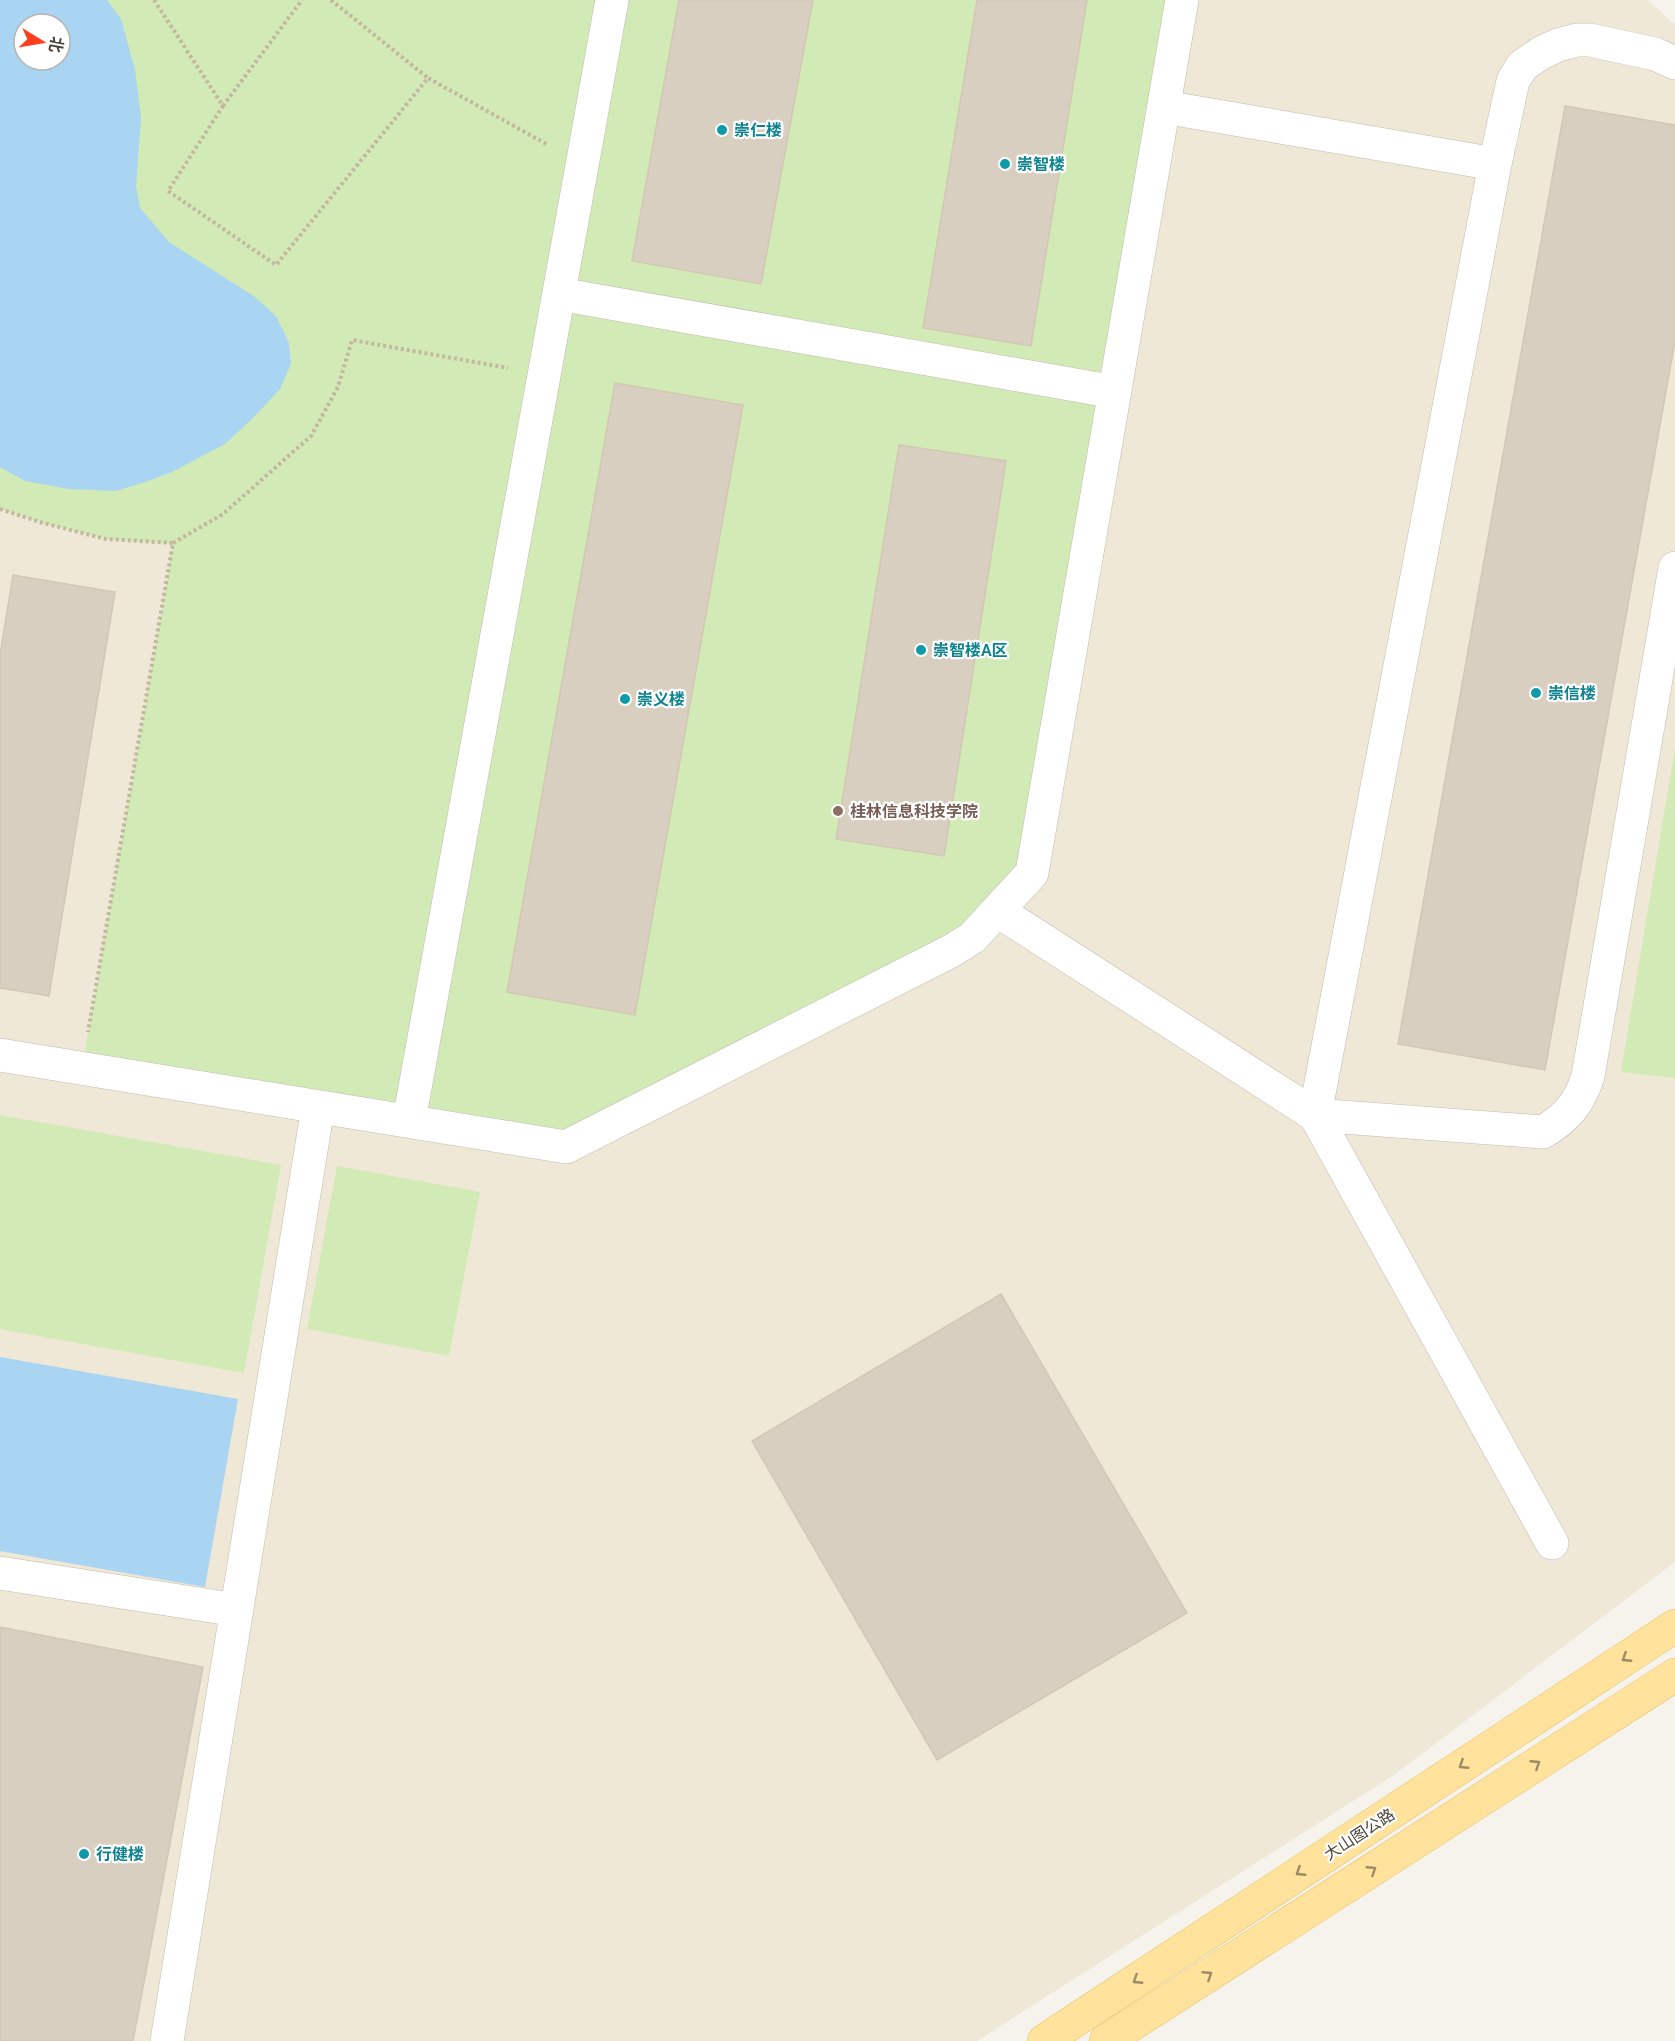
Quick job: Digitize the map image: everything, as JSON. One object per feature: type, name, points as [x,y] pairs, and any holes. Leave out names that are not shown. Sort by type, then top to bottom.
[{"type":"main road","name":"大山图公路","points":[[1044,2041],[1675,1626]]},
{"type":"main road","points":[[1106,2041],[1675,1675]]},
{"type":"lane","points":[[409,1121],[612,0]]},
{"type":"lane","points":[[0,1055],[566,1147],[951,951],[972,938],[1032,873],[1182,0]]},
{"type":"lane","points":[[1316,1115],[1495,164],[1513,81],[1522,66],[1541,53],[1577,40],[1590,40],[1655,54],[1675,63]]},
{"type":"lane","points":[[1164,107],[1495,164]]},
{"type":"lane","points":[[559,294],[1115,392]]},
{"type":"lane","points":[[1316,1115],[1543,1132],[1559,1122],[1578,1101],[1588,1076],[1675,568]]},
{"type":"lane","points":[[998,910],[1316,1115],[1552,1543]]},
{"type":"lane","points":[[167,2041],[318,1107]]},
{"type":"lane","points":[[0,1573],[237,1610]]},
{"type":"path","points":[[153,0],[223,106]]},
{"type":"path","points":[[302,0],[223,106],[168,191],[276,265],[428,78]]},
{"type":"path","points":[[332,0],[428,78],[583,165]]},
{"type":"path","points":[[0,509],[106,539],[173,543],[223,514],[311,436],[338,387],[352,340],[544,375]]},
{"type":"path","points":[[82,1068],[173,543]]},
{"type":"shaded area","name":"桂林信息科技学院","points":[[0,0],[1648,0],[1675,25],[1675,1562],[1394,1775],[977,2041],[0,2041]]},
{"type":"green space","points":[[0,0],[1182,0],[1032,873],[972,938],[566,1147],[82,1068],[173,544],[106,539],[0,509]]},
{"type":"green space","points":[[1675,749],[1675,1078],[1621,1072]]},
{"type":"green space","points":[[0,1115],[281,1165],[244,1373],[0,1329]]},
{"type":"green space","points":[[337,1166],[480,1192],[449,1356],[307,1329]]},
{"type":"water","points":[[0,0],[107,0],[121,19],[135,70],[141,118],[136,187],[140,208],[169,242],[255,297],[276,316],[289,343],[291,364],[280,389],[225,444],[172,472],[116,491],[69,489],[25,481],[0,467]]},
{"type":"water","points":[[0,1357],[238,1399],[205,1587],[0,1551]]},
{"type":"building","name":"崇仁楼","points":[[679,0],[813,0],[761,284],[632,261]]},
{"type":"building","name":"崇智楼","points":[[977,0],[1087,0],[1031,346],[923,328]]},
{"type":"building","name":"崇信楼","points":[[1565,106],[1675,125],[1675,341],[1545,1070],[1398,1044]]},
{"type":"building","name":"崇义楼","points":[[615,383],[743,405],[635,1015],[507,992]]},
{"type":"building","name":"崇智楼A区","points":[[899,445],[1006,461],[944,856],[836,839]]},
{"type":"building","points":[[13,575],[115,592],[49,996],[0,988],[0,655]]},
{"type":"building","points":[[1001,1294],[1187,1613],[937,1760],[752,1441]]},
{"type":"building","name":"行健楼","points":[[0,1627],[203,1667],[133,2041],[0,2041]]},
{"type":"place","name":"崇仁楼","points":[[722,130]]},
{"type":"place","name":"崇智楼","points":[[1005,164]]},
{"type":"place","name":"崇智楼A区","points":[[921,650]]},
{"type":"place","name":"崇信楼","points":[[1536,693]]},
{"type":"place","name":"崇义楼","points":[[625,699]]},
{"type":"place","name":"桂林信息科技学院","points":[[838,811]]},
{"type":"place","name":"行健楼","points":[[84,1854]]}]
